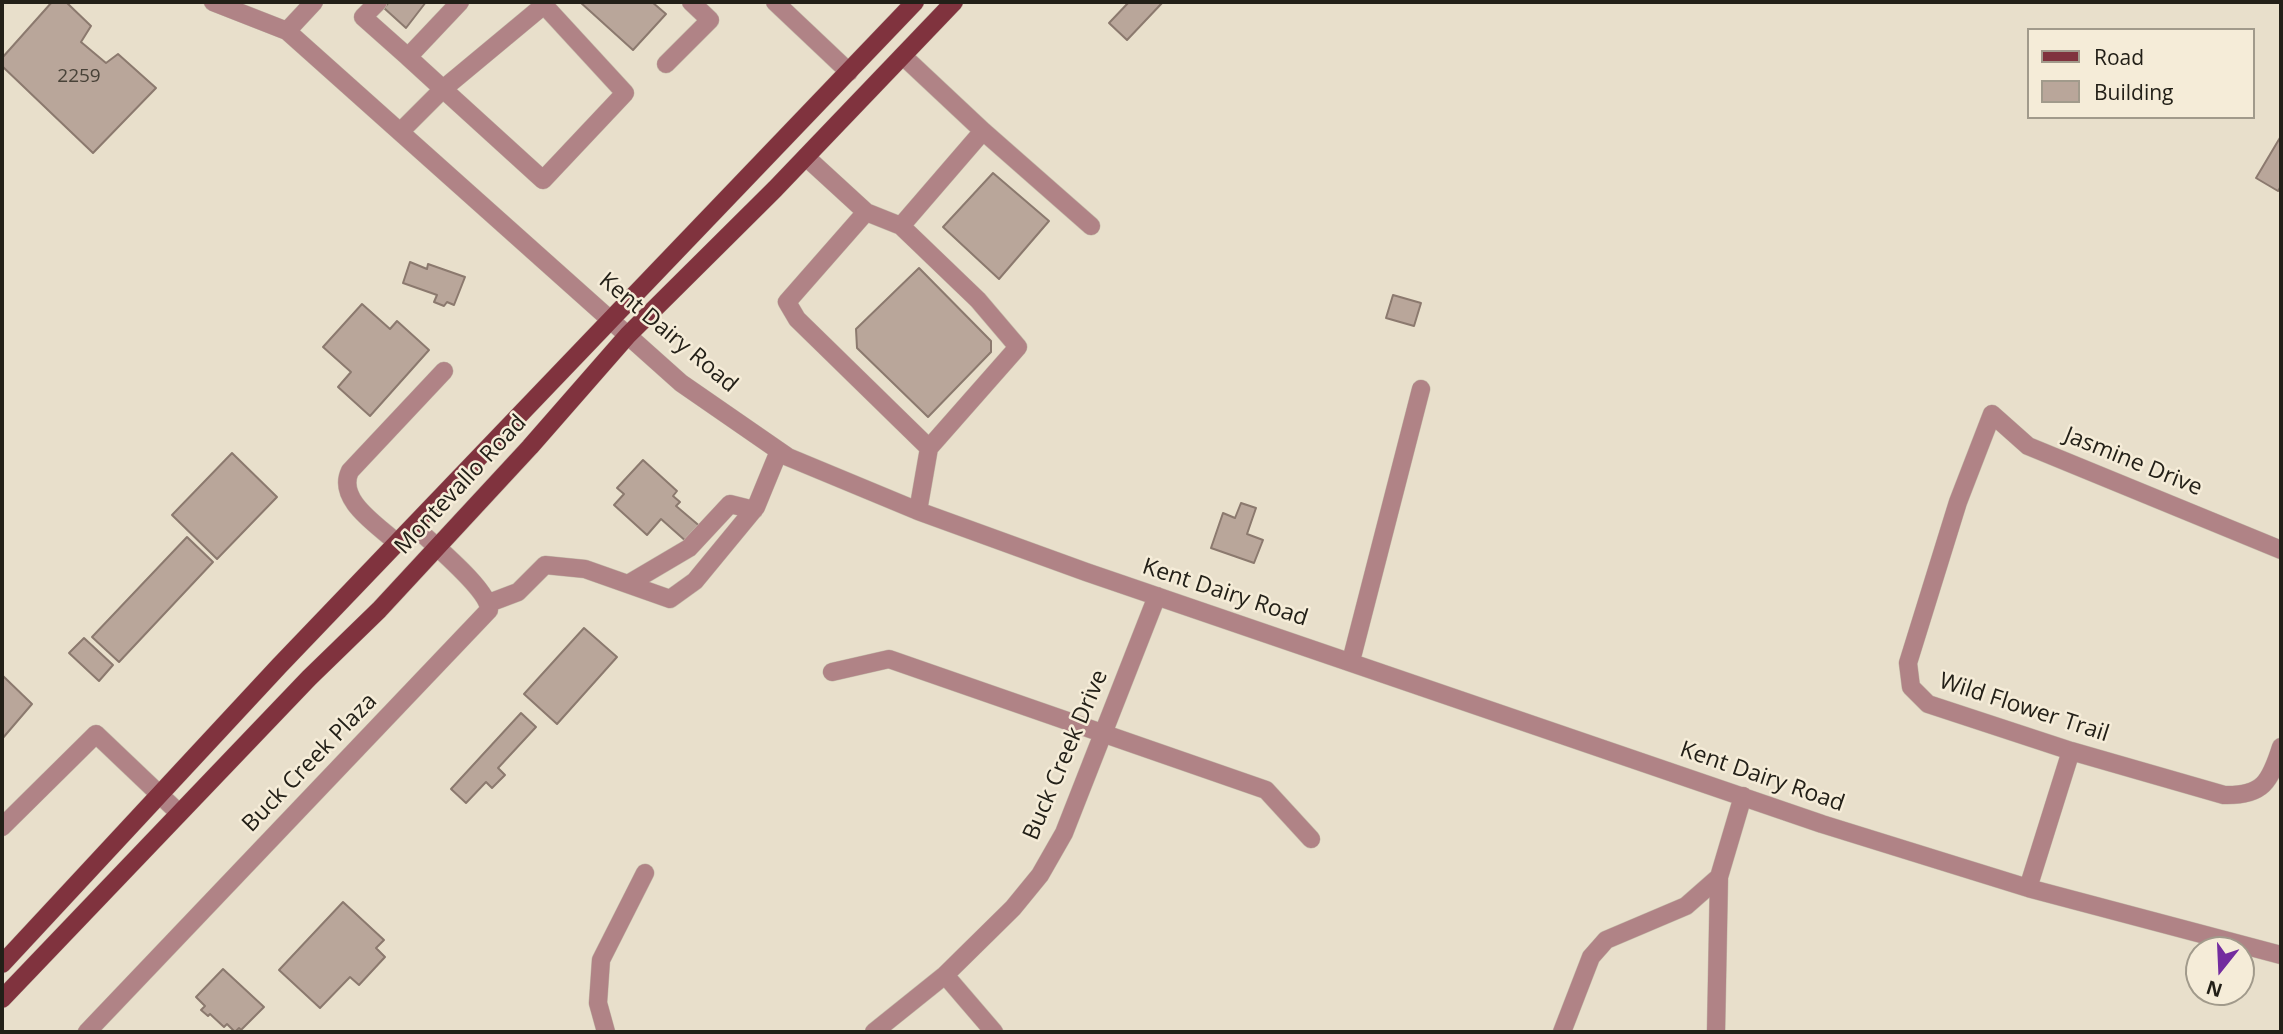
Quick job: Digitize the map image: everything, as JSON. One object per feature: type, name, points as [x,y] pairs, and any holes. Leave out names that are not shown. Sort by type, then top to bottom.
[{"type":"main road","name":"Montevallo Road","points":[[2,964],[397,543],[915,2]]},
{"type":"main road","name":"Montevallo Road","points":[[2,999],[178,813],[436,548],[628,335],[806,157],[954,2]]},
{"type":"street","points":[[213,2],[287,31],[314,2]]},
{"type":"street","points":[[378,2],[363,17],[408,57],[443,89],[543,180],[625,93],[544,3],[443,89],[400,132]]},
{"type":"street","points":[[408,57],[460,2]]},
{"type":"street","points":[[666,64],[710,20],[691,2]]},
{"type":"street","points":[[775,2],[849,72]]},
{"type":"street","name":"Kent Dairy Road","points":[[287,31],[681,383],[779,451],[918,511],[1157,596],[1903,851],[2028,888],[2281,956]]},
{"type":"street","points":[[903,56],[1091,226]]},
{"type":"street","points":[[901,226],[983,131]]},
{"type":"street","points":[[806,157],[866,212],[901,226],[978,300],[1018,347],[929,448],[918,511]]},
{"type":"street","points":[[866,212],[787,302],[797,319],[929,448]]},
{"type":"street","points":[[397,543],[348,495],[345,481],[349,471],[444,372]]},
{"type":"street","points":[[1351,661],[1421,388]]},
{"type":"street","name":"Jasmine Drive","points":[[1984,432],[1992,414],[2028,446],[2281,550]]},
{"type":"street","name":"Wild Flower Trail","points":[[1984,432],[1958,502],[1912,645],[1908,678],[1911,688],[1928,704],[2071,751],[2224,795],[2241,795],[2259,789],[2268,780],[2281,747]]},
{"type":"street","points":[[414,526],[462,571],[489,603],[519,592],[545,565],[585,569],[670,599],[695,581],[754,510],[779,451]]},
{"type":"street","points":[[628,584],[689,548],[730,504],[754,510]]},
{"type":"street","name":"Buck Creek Drive","points":[[874,1032],[945,975],[1013,908],[1040,875],[1064,833],[1157,596]]},
{"type":"street","name":"Buck Creek Plaza","points":[[87,1032],[483,619],[489,603]]},
{"type":"street","points":[[832,672],[889,659],[1104,733],[1266,790],[1311,839]]},
{"type":"street","points":[[2,827],[96,734],[161,793],[178,813]]},
{"type":"street","points":[[2028,888],[2071,751]]},
{"type":"street","points":[[1716,1032],[1719,877],[1743,796]]},
{"type":"street","points":[[606,1032],[598,1003],[601,960],[645,873]]},
{"type":"street","points":[[1562,1032],[1591,957],[1606,940],[1686,906],[1719,877]]},
{"type":"street","points":[[945,975],[994,1032]]},
{"type":"building","points":[[52,2],[66,2],[91,26],[81,42],[106,63],[118,54],[156,88],[93,153],[2,66],[2,58]]},
{"type":"building","points":[[389,2],[426,2],[406,28],[384,8]]},
{"type":"building","points":[[580,2],[652,2],[666,14],[633,50]]},
{"type":"building","points":[[1129,2],[1163,2],[1127,40],[1109,23]]},
{"type":"building","points":[[2281,136],[2281,186],[2278,191],[2256,178]]},
{"type":"building","points":[[993,173],[1049,221],[999,279],[943,227]]},
{"type":"building","points":[[410,262],[427,269],[428,264],[465,277],[454,305],[447,302],[444,306],[434,302],[437,295],[403,283]]},
{"type":"building","points":[[919,268],[991,341],[991,352],[928,417],[857,348],[856,329]]},
{"type":"building","points":[[1393,295],[1421,303],[1414,326],[1386,318]]},
{"type":"building","points":[[362,304],[390,329],[397,321],[429,350],[370,416],[338,387],[351,372],[323,347]]},
{"type":"building","points":[[232,453],[277,497],[217,559],[172,515]]},
{"type":"building","points":[[643,460],[677,491],[673,496],[680,502],[676,506],[702,528],[688,543],[661,519],[647,535],[614,505],[624,494],[617,488]]},
{"type":"building","points":[[1241,503],[1256,508],[1247,534],[1263,540],[1254,563],[1211,548],[1223,513],[1235,518]]},
{"type":"building","points":[[187,537],[213,562],[119,662],[92,637]]},
{"type":"building","points":[[584,628],[617,657],[557,724],[524,694]]},
{"type":"building","points":[[84,638],[113,665],[99,681],[69,653]]},
{"type":"building","points":[[2,675],[32,704],[2,739]]},
{"type":"building","points":[[521,713],[536,727],[498,768],[505,775],[492,788],[486,782],[466,803],[451,789]]},
{"type":"building","points":[[343,902],[384,940],[376,948],[385,957],[359,985],[350,977],[320,1008],[279,970]]},
{"type":"building","points":[[223,969],[264,1007],[241,1030],[239,1028],[235,1032],[227,1024],[224,1027],[210,1014],[208,1016],[201,1010],[205,1006],[196,997]]}]
